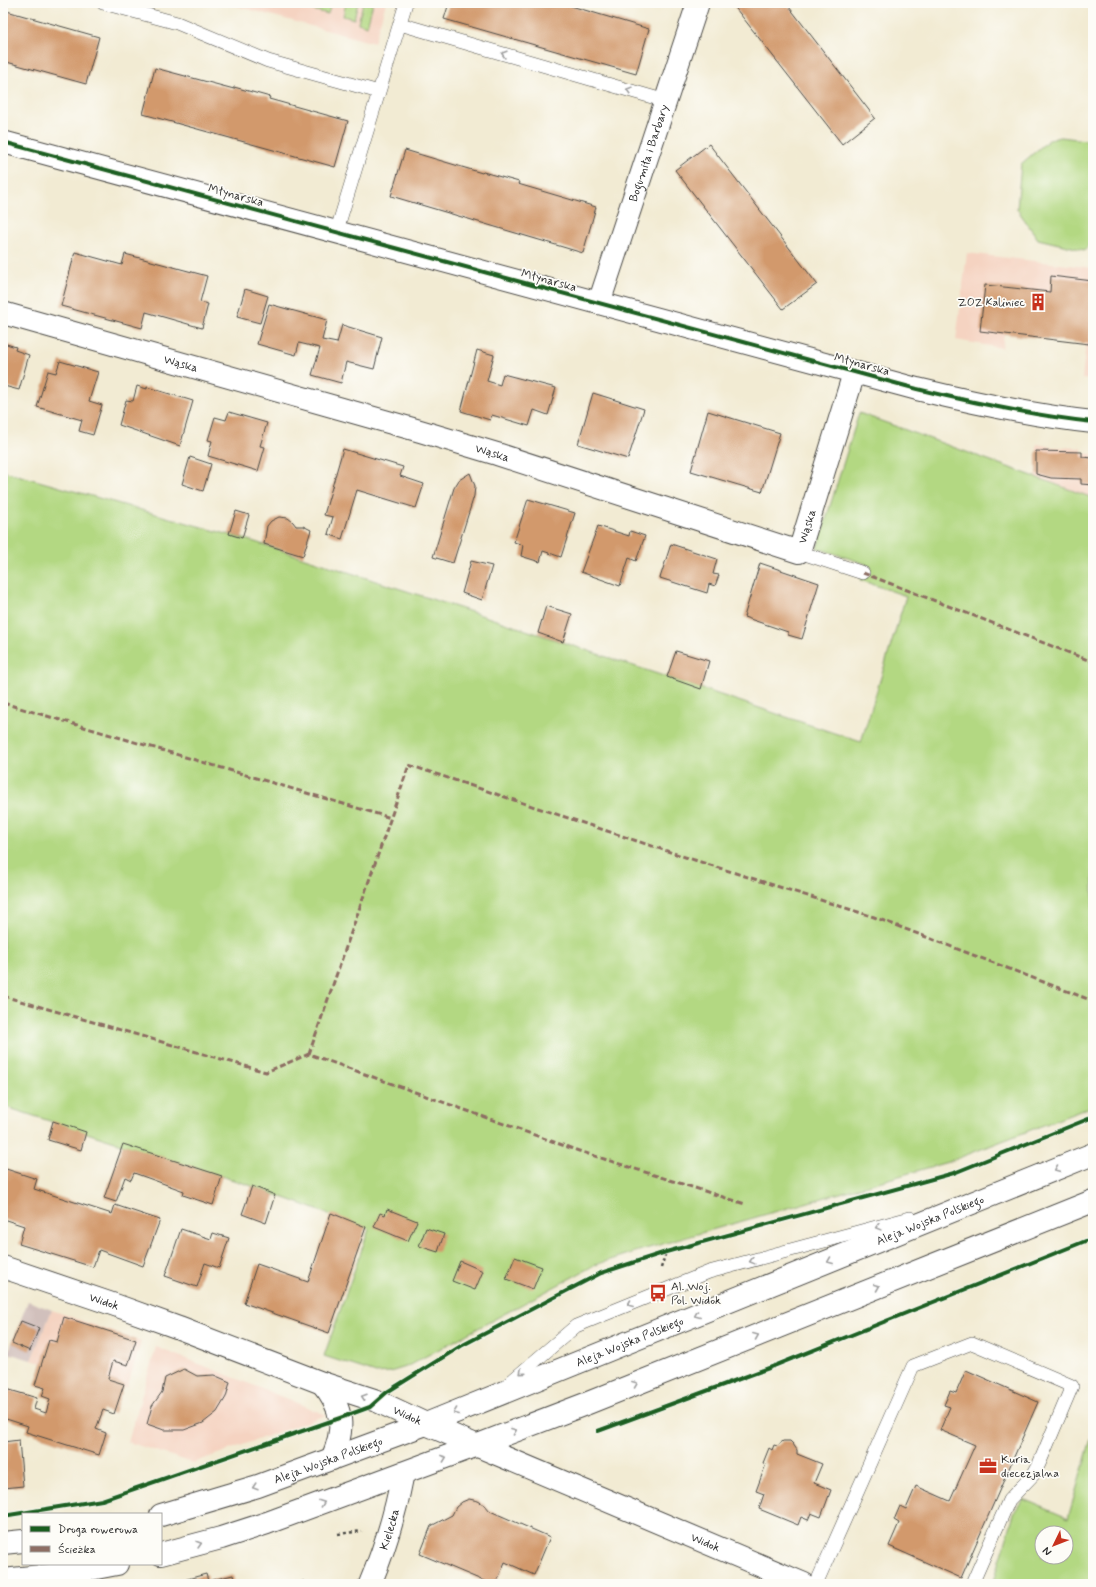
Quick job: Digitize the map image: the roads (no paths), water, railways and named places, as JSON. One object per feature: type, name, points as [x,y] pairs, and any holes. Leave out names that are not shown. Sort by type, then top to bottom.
[{"type":"street","name":"Bogumiła i Barbary","points":[[599,304],[698,3]]},
{"type":"street","name":"Młynarska","points":[[3,142],[854,373],[972,402],[1030,413],[1093,422]]},
{"type":"street","name":"Wąska","points":[[3,313],[428,434],[799,552],[854,373]]},
{"type":"street","name":"Aleja Wojska Polskiego","points":[[162,1515],[258,1486],[426,1424],[1093,1154]]},
{"type":"street","points":[[162,1554],[221,1538],[267,1523],[478,1445],[588,1403],[1093,1201]]},
{"type":"street","name":"Widok","points":[[3,1267],[179,1328],[322,1383],[377,1401],[426,1424],[804,1584]]},
{"type":"street","points":[[322,1383],[332,1395],[338,1406],[340,1418],[341,1431],[338,1445],[332,1459]]},
{"type":"street","name":"Kielecka","points":[[370,1584],[391,1528],[398,1502],[403,1473]]},
{"type":"street","points":[[3,1543],[22,1541]]},
{"type":"street","points":[[3,1580],[70,1573],[112,1565]]},
{"type":"lane","points":[[103,3],[177,23],[268,61],[379,92]]},
{"type":"lane","points":[[336,233],[406,3]]},
{"type":"lane","points":[[400,24],[666,101]]},
{"type":"lane","points":[[799,552],[863,573]]},
{"type":"lane","points":[[492,1398],[576,1326],[708,1272],[983,1199]]},
{"type":"lane","points":[[816,1584],[913,1366],[972,1343],[1072,1386],[1039,1464],[1033,1474],[1009,1500],[972,1584]]},
{"type":"place","name":"ZOZ Kaliniec","points":[[1038,302]]},
{"type":"place","name":"Al. Woj. Pol. Widok","points":[[658,1293]]},
{"type":"place","name":"Kuria diecezjalna","points":[[988,1466]]}]
